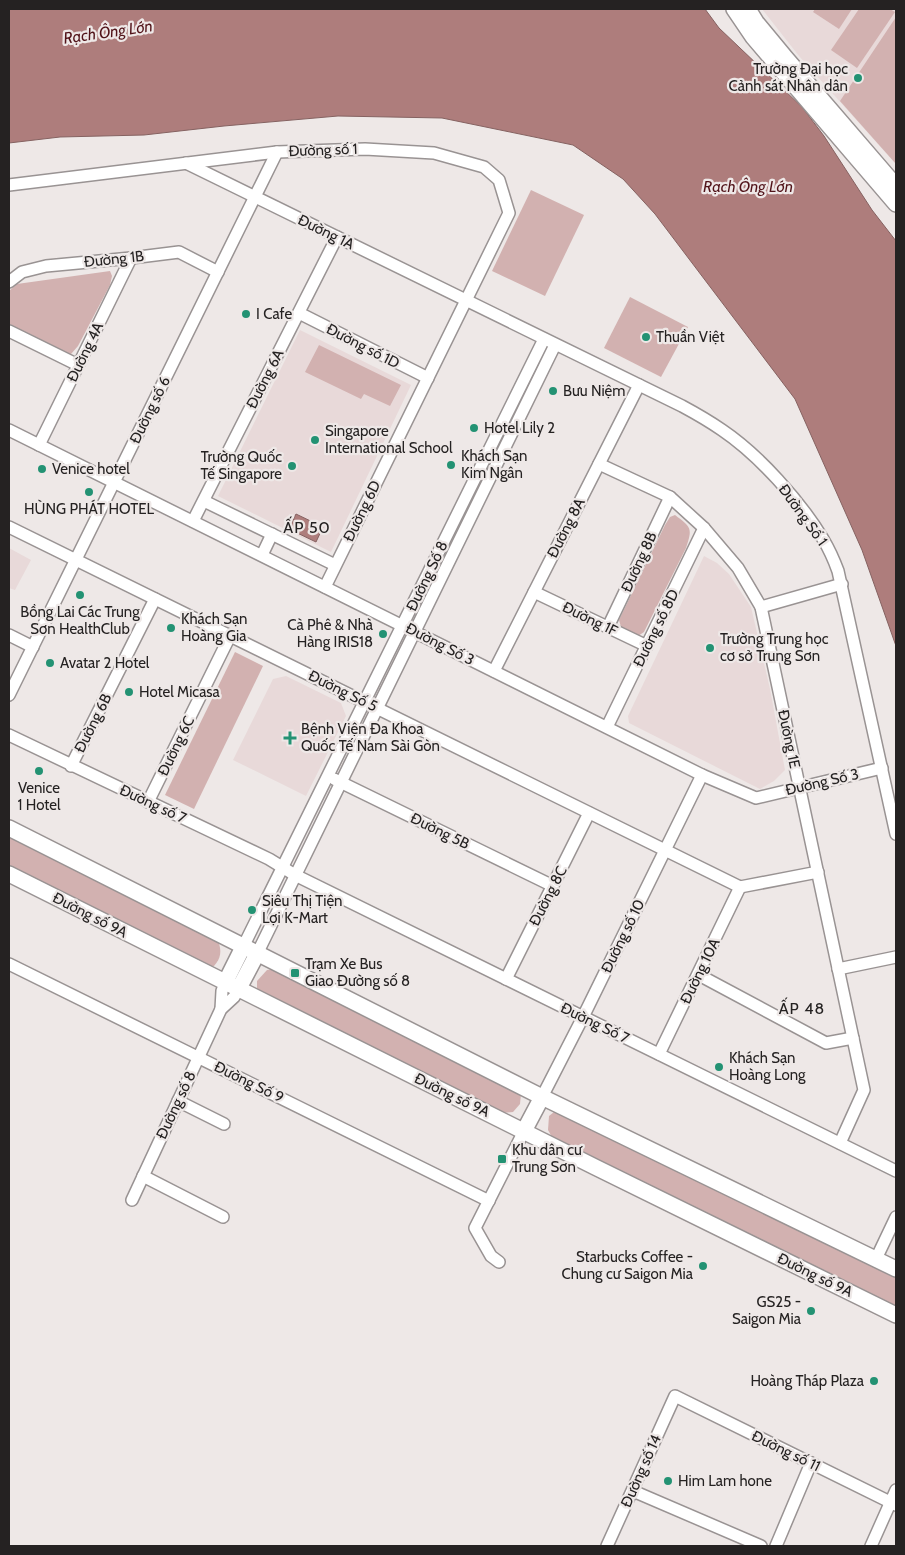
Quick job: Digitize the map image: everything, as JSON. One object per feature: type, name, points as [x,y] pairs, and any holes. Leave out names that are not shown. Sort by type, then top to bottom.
[{"type":"main road","points":[[734,9],[754,37],[896,204]]},
{"type":"main road","points":[[748,9],[756,22],[785,57],[896,186]]},
{"type":"main road","points":[[9,828],[542,1097],[896,1268]]},
{"type":"main road","name":"Đường số 9A","points":[[9,874],[896,1315]]},
{"type":"main road","points":[[232,986],[250,951]]},
{"type":"main road","points":[[524,1131],[542,1097]]},
{"type":"street","name":"Đường số 1","points":[[9,185],[277,152],[365,149],[434,153],[484,167],[499,180],[510,213],[466,301]]},
{"type":"street","name":"Đường số 6","points":[[9,695],[277,152]]},
{"type":"street","name":"Đường 1A","points":[[186,163],[466,301]]},
{"type":"street","name":"Đường 6A","points":[[193,521],[337,237]]},
{"type":"street","name":"Đường 1B","points":[[9,282],[22,272],[46,266],[180,252],[218,272]]},
{"type":"street","name":"Đường 4A","points":[[39,445],[131,258]]},
{"type":"street","points":[[466,301],[544,339]]},
{"type":"street","name":"Đường 6D","points":[[325,586],[466,301]]},
{"type":"street","name":"Đường số 1D","points":[[299,313],[428,378]]},
{"type":"street","points":[[9,331],[78,365]]},
{"type":"street","name":"Đường Số 1","points":[[544,339],[682,406],[723,430],[753,455],[775,477],[824,540],[838,570],[842,584],[896,834]]},
{"type":"street","name":"Đường Số 8","points":[[250,951],[282,868],[544,339]]},
{"type":"street","name":"Đường Số 8","points":[[250,951],[295,875],[555,345]]},
{"type":"street","name":"Đường 8A","points":[[494,671],[639,385]]},
{"type":"street","name":"Đường Số 3","points":[[9,430],[702,775],[756,798],[882,768]]},
{"type":"street","name":"Đường 1E","points":[[599,464],[670,497],[704,528],[738,568],[761,607],[864,1090],[840,1143]]},
{"type":"street","name":"Đường 8B","points":[[608,628],[670,497]]},
{"type":"street","points":[[204,500],[335,565]]},
{"type":"street","name":"Đường Số 5","points":[[9,527],[740,887]]},
{"type":"street","name":"Đường số 8D","points":[[607,727],[704,528]]},
{"type":"street","points":[[262,555],[272,534]]},
{"type":"street","points":[[761,607],[842,584]]},
{"type":"street","name":"Đường 1F","points":[[534,592],[646,646]]},
{"type":"street","name":"Đường 6B","points":[[72,766],[155,599]]},
{"type":"street","points":[[9,635],[33,647]]},
{"type":"street","name":"Đường 6C","points":[[148,802],[230,636]]},
{"type":"street","name":"Đường số 7","points":[[9,735],[269,859],[295,875]]},
{"type":"street","name":"Đường số 10","points":[[542,1097],[702,775]]},
{"type":"street","name":"Đường 5B","points":[[328,776],[552,886]]},
{"type":"street","name":"Đường 8C","points":[[506,979],[589,813]]},
{"type":"street","points":[[740,887],[818,872]]},
{"type":"street","name":"Đường Số 7","points":[[295,875],[896,1170]]},
{"type":"street","name":"Đường 10A","points":[[659,1054],[699,975],[740,887]]},
{"type":"street","points":[[838,969],[896,958]]},
{"type":"street","name":"Đường Số 9","points":[[9,964],[489,1201]]},
{"type":"street","points":[[699,975],[826,1043],[853,1038]]},
{"type":"street","name":"Đường số 8","points":[[132,1200],[221,1009],[222,991],[232,986]]},
{"type":"street","points":[[178,1101],[224,1124]]},
{"type":"street","points":[[499,1262],[491,1256],[476,1228],[524,1131]]},
{"type":"street","points":[[143,1176],[223,1218]]},
{"type":"street","points":[[876,1259],[896,1217]]},
{"type":"street","name":"Đường số 11","points":[[675,1396],[893,1504]]},
{"type":"street","name":"Đường số 14","points":[[607,1546],[675,1396]]},
{"type":"street","points":[[776,1546],[811,1463]]},
{"type":"street","points":[[871,1546],[893,1504],[896,1490]]},
{"type":"street","points":[[632,1491],[761,1546]]},
{"type":"shaded area","name":"Trường Đại học Cảnh sát Nhân dân","points":[[762,9],[896,9],[896,164],[799,56]]},
{"type":"shaded area","points":[[815,9],[852,9],[839,29],[813,12]]},
{"type":"shaded area","points":[[859,9],[890,9],[895,12],[857,68],[831,50]]},
{"type":"shaded area","points":[[896,17],[896,164],[840,101]]},
{"type":"shaded area","points":[[531,190],[584,215],[545,296],[492,271]]},
{"type":"shaded area","points":[[110,271],[112,276],[110,285],[78,346],[71,354],[65,353],[9,326],[9,291],[17,284]]},
{"type":"shaded area","name":"Thuần Việt","points":[[630,297],[688,327],[661,377],[604,348]]},
{"type":"shaded area","name":"Singapore International School","points":[[300,330],[411,385],[331,552],[218,496]]},
{"type":"shaded area","points":[[319,345],[401,385],[390,406],[364,394],[361,399],[305,372]]},
{"type":"shaded area","points":[[675,515],[689,528],[690,532],[686,548],[644,632],[638,636],[621,627],[619,620],[665,525],[670,517]]},
{"type":"shaded area","points":[[9,548],[31,560],[15,590],[9,588]]},
{"type":"shaded area","name":"Trường Trung học cơ sở Trung Sơn","points":[[704,556],[717,563],[729,574],[751,607],[770,689],[785,770],[774,781],[760,789],[629,723],[628,716]]},
{"type":"shaded area","points":[[235,652],[263,666],[194,809],[165,795]]},
{"type":"shaded area","name":"Bệnh Viện Đa Khoa Quốc Tế Nam Sài Gòn","points":[[286,676],[341,703],[346,716],[306,796],[233,760],[273,679]]},
{"type":"shaded area","points":[[9,835],[218,941],[220,951],[218,960],[214,966],[207,967],[9,867]]},
{"type":"shaded area","points":[[274,969],[521,1094],[520,1104],[513,1112],[502,1113],[261,995],[257,989],[257,981],[267,970]]},
{"type":"shaded area","points":[[560,1109],[896,1274],[896,1309],[553,1139],[548,1130],[549,1116]]},
{"type":"water","name":"Rạch Ông Lớn","points":[[9,9],[705,9],[719,28],[802,107],[824,136],[872,210],[896,241],[896,646],[862,550],[795,399],[655,214],[623,179],[573,145],[442,118],[338,116],[144,135],[60,137],[9,143]]},
{"type":"water","points":[[296,514],[323,527],[316,542],[289,529]]},
{"type":"place","name":"Trường Đại học Cảnh sát Nhân dân","points":[[858,78]]},
{"type":"place","name":"I Cafe","points":[[246,314]]},
{"type":"place","name":"Thuần Việt","points":[[646,337]]},
{"type":"place","name":"Bưu Niệm","points":[[553,391]]},
{"type":"place","name":"Hotel Lily 2","points":[[474,428]]},
{"type":"place","name":"Singapore International School","points":[[315,440]]},
{"type":"place","name":"Khách Sạn Kim Ngân","points":[[451,465]]},
{"type":"place","name":"Trường Quốc Tế Singapore","points":[[292,466]]},
{"type":"place","name":"Venice hotel","points":[[42,469]]},
{"type":"place","name":"HÙNG PHÁT HOTEL","points":[[89,492]]},
{"type":"place","name":"Bồng Lai Các Trung Sơn HealthClub","points":[[80,595]]},
{"type":"place","name":"Khách Sạn Hoàng Gia","points":[[171,628]]},
{"type":"place","name":"Cà Phê & Nhà Hàng IRIS18","points":[[383,634]]},
{"type":"place","name":"Trường Trung học cơ sở Trung Sơn","points":[[710,648]]},
{"type":"place","name":"Avatar 2 Hotel","points":[[50,663]]},
{"type":"place","name":"Hotel Micasa","points":[[129,692]]},
{"type":"place","name":"Bệnh Viện Đa Khoa Quốc Tế Nam Sài Gòn","points":[[290,738]]},
{"type":"place","name":"Venice 1 Hotel","points":[[39,771]]},
{"type":"place","name":"Siêu Thị Tiện Lợi K-Mart","points":[[252,910]]},
{"type":"place","name":"Trạm Xe Bus Giao Đường số 8","points":[[295,973]]},
{"type":"place","name":"Khách Sạn Hoàng Long","points":[[719,1067]]},
{"type":"place","name":"Khu dân cư Trung Sơn","points":[[502,1159]]},
{"type":"place","name":"Starbucks Coffee - Chung cư Saigon Mia","points":[[703,1266]]},
{"type":"place","name":"GS25 - Saigon Mia","points":[[811,1311]]},
{"type":"place","name":"Hoàng Tháp Plaza","points":[[874,1381]]},
{"type":"place","name":"Him Lam hone","points":[[668,1481]]},
{"type":"district","name":"ẤP 50","points":[[307,527]]},
{"type":"district","name":"ẤP 48","points":[[802,1008]]}]
